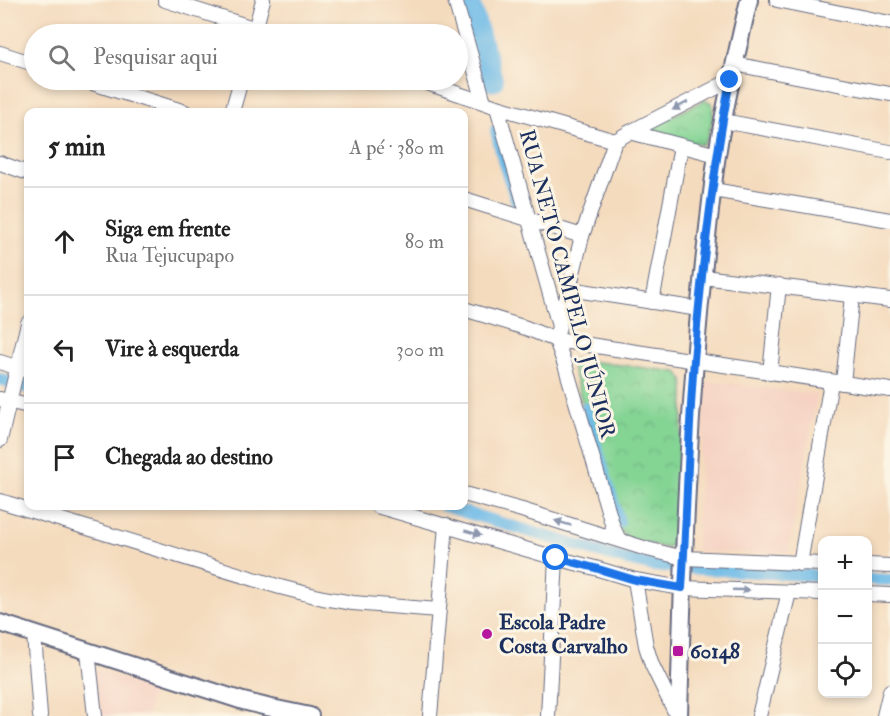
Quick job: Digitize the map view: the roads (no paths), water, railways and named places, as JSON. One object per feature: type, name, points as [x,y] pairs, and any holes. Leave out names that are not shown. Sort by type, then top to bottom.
[{"type":"main road","points":[[678,716],[694,361],[699,309],[717,155],[732,72],[749,0]]},
{"type":"main road","points":[[0,623],[243,700],[310,716]]},
{"type":"street","points":[[165,0],[232,24]]},
{"type":"street","points":[[257,24],[263,0]]},
{"type":"street","name":"RUA NETO CAMPELO JÚNIOR","points":[[455,0],[463,24]]},
{"type":"street","points":[[777,0],[890,23]]},
{"type":"street","name":"RUA NETO CAMPELO JÚNIOR","points":[[468,38],[528,219],[559,326],[556,340],[613,527],[619,540]]},
{"type":"street","points":[[0,52],[24,60]]},
{"type":"street","points":[[559,326],[582,236],[615,141],[732,72],[890,94]]},
{"type":"street","points":[[115,90],[172,108]]},
{"type":"street","points":[[232,108],[238,90]]},
{"type":"street","points":[[448,90],[615,141]]},
{"type":"street","points":[[723,121],[890,152]]},
{"type":"street","points":[[630,132],[717,155]]},
{"type":"street","points":[[652,302],[681,146]]},
{"type":"street","points":[[0,163],[24,172]]},
{"type":"street","points":[[712,190],[890,220]]},
{"type":"street","points":[[468,201],[582,236]]},
{"type":"street","points":[[703,277],[890,300]]},
{"type":"street","points":[[770,373],[779,285]]},
{"type":"street","points":[[569,289],[699,309]]},
{"type":"street","points":[[800,564],[852,296]]},
{"type":"street","points":[[468,310],[556,340],[890,390]]},
{"type":"street","points":[[0,440],[7,398],[20,371],[24,347]]},
{"type":"street","points":[[0,363],[20,371]]},
{"type":"street","points":[[7,398],[24,404]]},
{"type":"street","points":[[468,495],[684,560],[818,564]]},
{"type":"street","points":[[0,501],[24,508]]},
{"type":"street","points":[[29,510],[280,587],[323,598],[438,610]]},
{"type":"street","points":[[392,510],[635,580],[818,593]]},
{"type":"street","points":[[430,716],[446,525]]},
{"type":"street","points":[[548,716],[556,558]]},
{"type":"street","points":[[872,565],[890,566]]},
{"type":"street","points":[[635,580],[646,646],[652,665],[678,716]]},
{"type":"street","points":[[759,716],[789,592]]},
{"type":"street","points":[[872,594],[890,595]]},
{"type":"street","points":[[34,634],[40,716]]},
{"type":"street","points":[[88,651],[95,716]]},
{"type":"street","points":[[884,716],[890,691]]},
{"type":"waterway","points":[[469,0],[493,81]]},
{"type":"waterway","points":[[496,130],[517,202]]},
{"type":"waterway","points":[[0,379],[24,387]]},
{"type":"waterway","points":[[585,408],[619,522]]},
{"type":"waterway","points":[[457,510],[653,566],[818,576]]},
{"type":"waterway","points":[[872,579],[890,580]]},
{"type":"place","name":"Escola Padre Costa Carvalho","points":[[487,634]]},
{"type":"place","name":"60148","points":[[678,651]]}]
